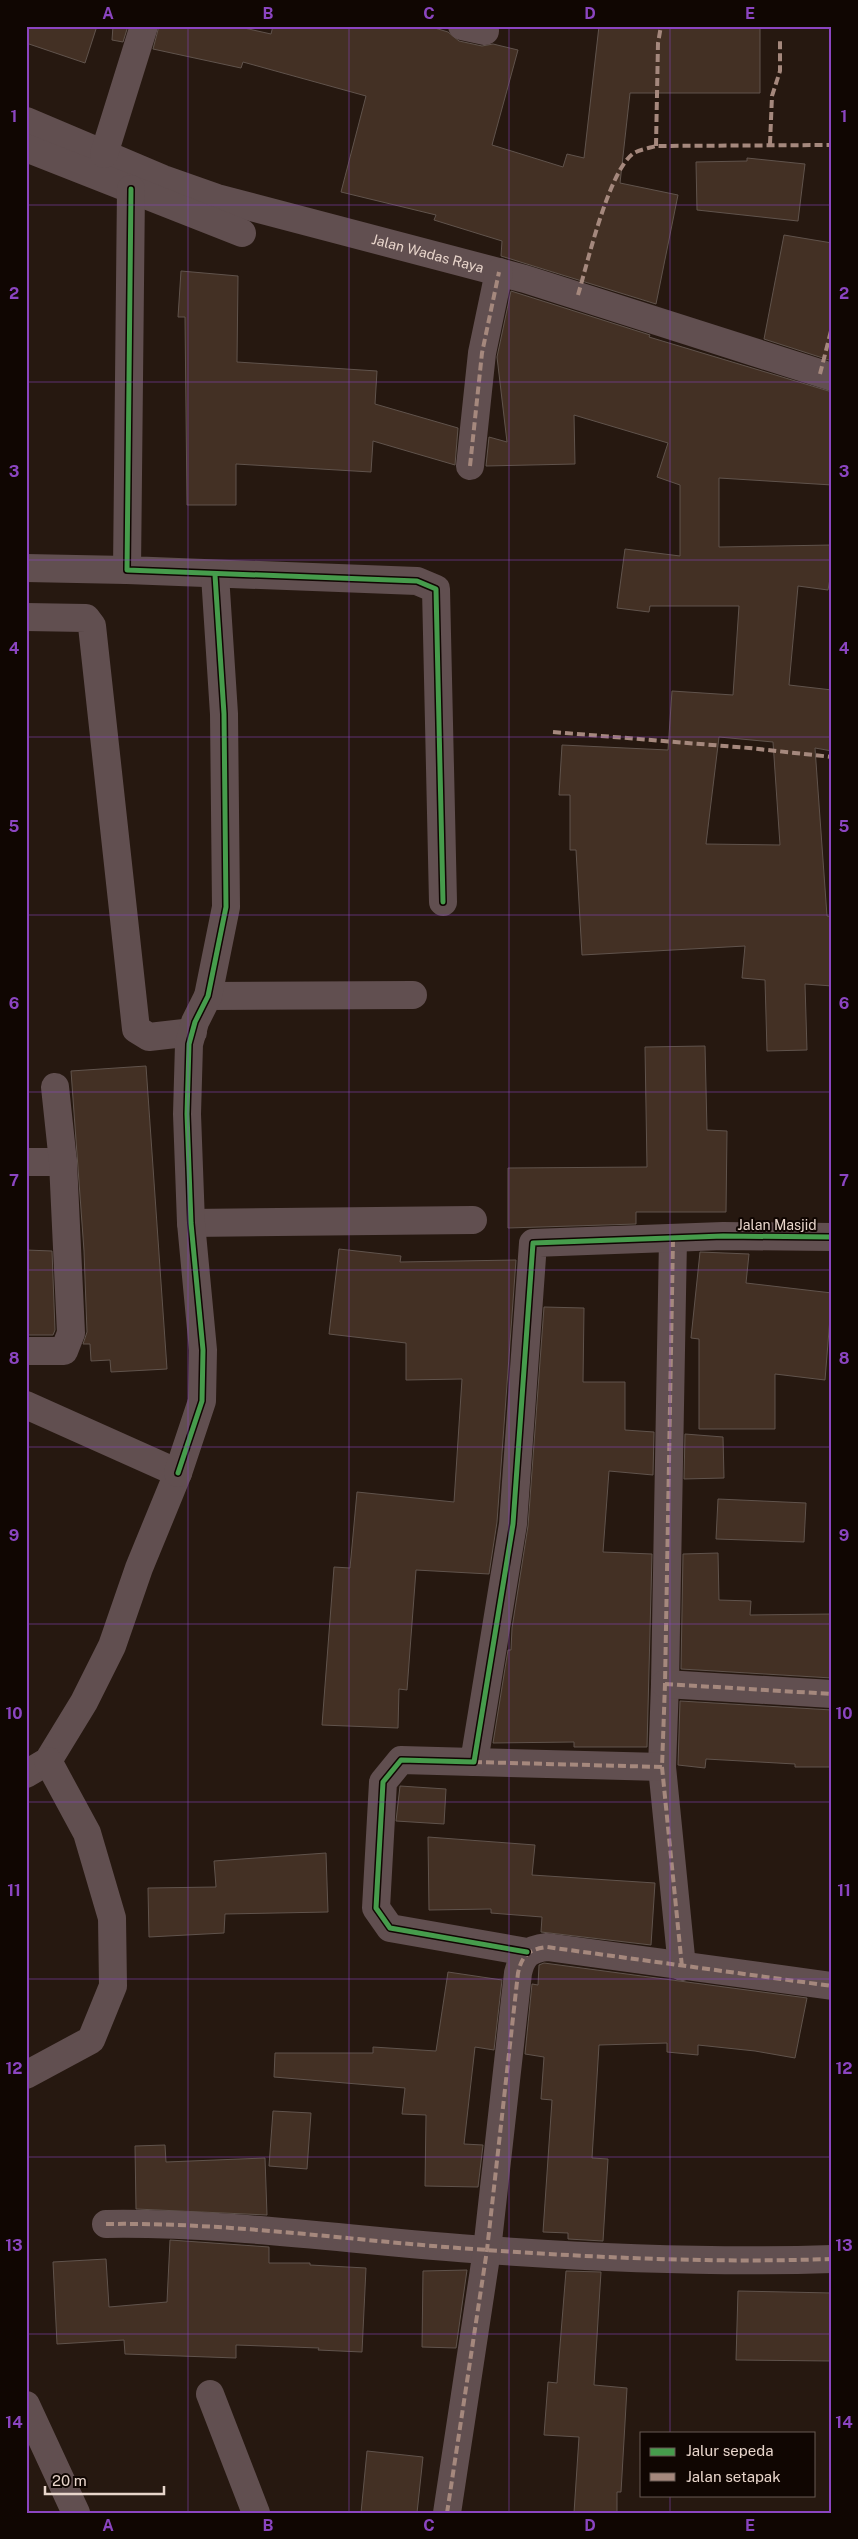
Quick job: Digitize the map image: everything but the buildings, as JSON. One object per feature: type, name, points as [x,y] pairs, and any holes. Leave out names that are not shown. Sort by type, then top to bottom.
[{"type":"street","points":[[104,154],[144,26]]},
{"type":"street","name":"Jalan Wadas Raya","points":[[26,121],[163,179],[217,198],[578,294],[789,365],[832,377]]},
{"type":"street","points":[[26,148],[242,233]]},
{"type":"street","points":[[128,570],[131,189]]},
{"type":"street","points":[[470,466],[482,353],[498,272]]},
{"type":"street","points":[[26,568],[417,581],[436,589],[443,902]]},
{"type":"street","points":[[26,2075],[92,2040],[114,1986],[112,1918],[86,1833],[37,1768],[84,1702],[112,1646],[139,1568],[178,1473],[202,1401],[203,1350],[191,1223],[187,1114],[192,1032],[208,996],[226,907],[224,714],[215,575]]},
{"type":"street","points":[[26,617],[86,618],[92,626],[136,1029],[149,1037],[192,1032]]},
{"type":"street","points":[[208,996],[414,995]]},
{"type":"street","points":[[26,1350],[64,1351],[71,1333],[63,1162],[55,1088]]},
{"type":"street","points":[[26,1162],[63,1162]]},
{"type":"street","points":[[191,1223],[473,1220]]},
{"type":"street","name":"Jalan Masjid","points":[[474,1762],[513,1524],[533,1243],[723,1236],[832,1237]]},
{"type":"street","points":[[673,1238],[666,1684],[662,1767],[682,1966]]},
{"type":"street","points":[[26,1405],[178,1473]]},
{"type":"street","points":[[666,1684],[832,1694]]},
{"type":"street","points":[[662,1767],[401,1760],[383,1782],[376,1908],[390,1928],[527,1952],[548,1947],[832,1986]]},
{"type":"street","points":[[447,2513],[487,2250],[518,1973],[521,1962],[527,1952]]},
{"type":"street","points":[[106,2224],[150,2224],[253,2230],[487,2250],[674,2260],[832,2259]]},
{"type":"street","points":[[210,2394],[256,2513]]},
{"type":"street","points":[[26,2405],[76,2513]]},
{"type":"marked path","points":[[656,146],[658,43],[661,26]]},
{"type":"marked path","points":[[770,144],[772,96],[780,71],[780,41]]},
{"type":"marked path","points":[[578,295],[608,197],[625,162],[634,153],[656,146],[832,145]]},
{"type":"marked path","points":[[470,466],[482,353],[499,272]]},
{"type":"marked path","points":[[820,374],[832,327]]},
{"type":"marked path","points":[[553,732],[749,748],[832,757]]},
{"type":"marked path","points":[[673,1239],[662,1767],[682,1967]]},
{"type":"marked path","points":[[665,1684],[832,1694]]},
{"type":"marked path","points":[[474,1762],[662,1767]]},
{"type":"marked path","points":[[447,2513],[487,2250],[518,1973],[524,1957],[535,1949],[547,1947],[832,1986]]},
{"type":"marked path","points":[[106,2224],[154,2224],[249,2229],[439,2247],[573,2255],[703,2260],[832,2259]]},
{"type":"cycle path","points":[[131,189],[127,570],[417,581],[436,589],[443,902]]},
{"type":"cycle path","points":[[178,1473],[202,1401],[203,1350],[191,1223],[187,1114],[189,1044],[195,1022],[208,996],[226,907],[224,714],[215,575]]},
{"type":"cycle path","points":[[527,1952],[390,1928],[376,1908],[383,1782],[401,1760],[474,1762],[513,1524],[533,1243],[723,1236],[832,1237]]}]
